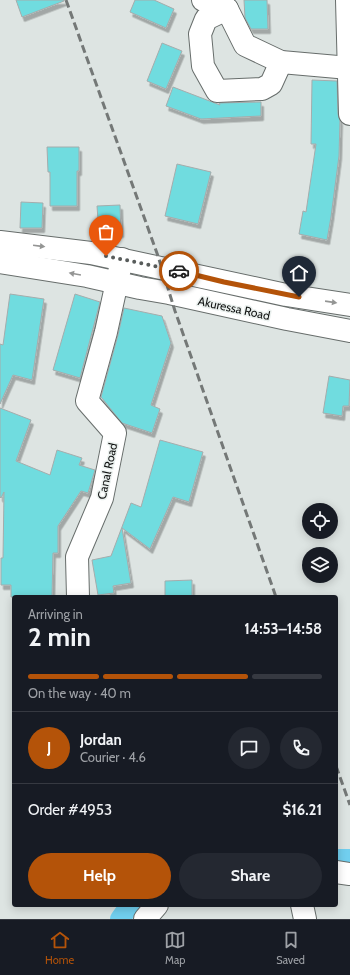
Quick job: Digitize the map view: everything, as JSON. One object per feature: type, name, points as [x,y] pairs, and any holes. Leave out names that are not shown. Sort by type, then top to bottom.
[{"type":"main road","points":[[203,0],[227,9],[245,45],[281,62],[349,68]]},
{"type":"main road","points":[[348,0],[350,114]]},
{"type":"main road","points":[[227,9],[206,19],[200,34],[203,66],[216,91],[262,89],[271,84],[281,62]]},
{"type":"main road","name":"Akuressa Road","points":[[0,242],[91,253],[286,296],[350,305]]},
{"type":"main road","name":"Canal Road","points":[[78,595],[77,557],[102,498],[115,433],[87,402],[118,283],[122,259]]},
{"type":"main road","name":"Akuressa Road","points":[[0,262],[87,276],[350,331]]},
{"type":"main road","points":[[338,872],[350,874]]},
{"type":"main road","points":[[146,919],[155,907]]},
{"type":"main road","points":[[302,907],[305,919]]},
{"type":"building","points":[[16,0],[64,0],[64,1],[22,17]]},
{"type":"building","points":[[135,0],[154,0],[174,9],[166,28],[130,12]]},
{"type":"building","points":[[244,0],[267,0],[268,29],[251,29],[245,18]]},
{"type":"building","points":[[162,43],[182,51],[166,89],[147,81]]},
{"type":"building","points":[[312,80],[337,81],[338,114],[340,121],[339,156],[327,240],[299,234],[303,211],[306,212],[316,144],[311,144]]},
{"type":"building","points":[[173,87],[220,105],[219,103],[261,102],[261,116],[201,119],[166,106]]},
{"type":"building","points":[[47,147],[79,147],[77,206],[50,206],[50,172],[48,172]]},
{"type":"building","points":[[177,164],[211,172],[198,224],[165,216]]},
{"type":"building","points":[[21,202],[43,203],[42,228],[20,228]]},
{"type":"building","points":[[120,205],[121,233],[99,234],[97,206]]},
{"type":"building","points":[[10,294],[44,299],[32,380],[13,375],[0,404],[0,344],[3,345]]},
{"type":"building","points":[[75,294],[100,302],[80,378],[53,370]]},
{"type":"building","points":[[124,308],[162,316],[171,343],[151,405],[160,409],[152,433],[122,423],[101,397]]},
{"type":"building","points":[[329,376],[350,380],[349,406],[343,406],[342,416],[323,413]]},
{"type":"building","points":[[0,408],[31,420],[16,461],[50,475],[57,450],[82,458],[79,465],[95,470],[88,493],[81,491],[58,526],[58,553],[53,553],[52,595],[12,595],[11,597],[11,585],[1,585],[4,492],[1,498]]},
{"type":"building","points":[[160,440],[203,452],[189,502],[173,497],[150,549],[122,528],[131,583],[113,586],[114,593],[98,595],[92,560],[111,556],[131,503],[141,507]]},
{"type":"building","points":[[192,580],[192,595],[165,595],[165,581]]},
{"type":"waterway","points":[[338,859],[350,859]]},
{"type":"waterway","points":[[120,919],[129,907]]},
{"type":"railway","points":[[66,0],[158,256],[175,311],[275,595]]},
{"type":"railway","points":[[338,772],[350,805]]},
{"type":"way so far","points":[[106,256],[179,271]]},
{"type":"route","points":[[179,271],[286,296],[299,297]]}]
